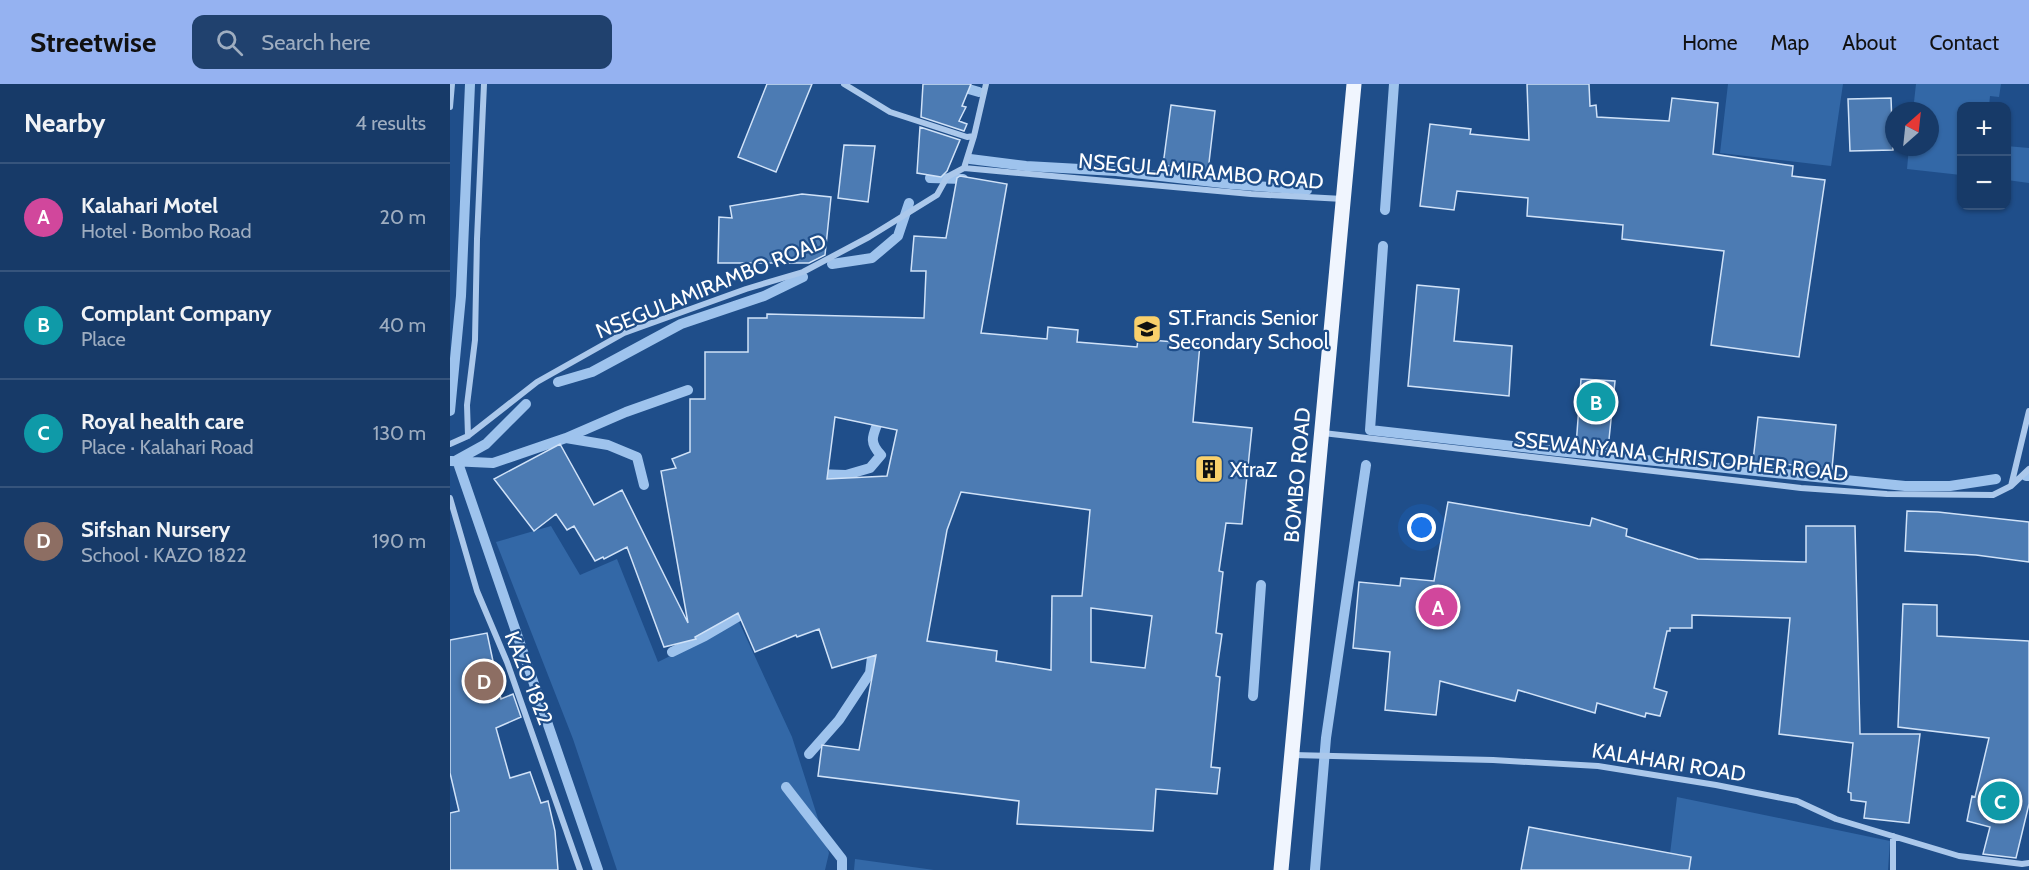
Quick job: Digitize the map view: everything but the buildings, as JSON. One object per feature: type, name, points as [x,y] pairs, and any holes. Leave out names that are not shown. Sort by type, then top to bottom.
[{"type":"main road","name":"BOMBO ROAD","points":[[1281,870],[1354,84]]},
{"type":"street","points":[[450,107],[452,84]]},
{"type":"street","points":[[468,436],[467,405],[474,340],[484,84]]},
{"type":"street","points":[[844,84],[890,112],[967,137],[974,136]]},
{"type":"street","points":[[964,168],[986,84]]},
{"type":"street","name":"NSEGULAMIRAMBO ROAD","points":[[450,444],[468,436],[537,382],[624,333],[746,289],[803,272],[869,237],[937,195],[947,177],[964,168],[1251,194],[1343,199]]},
{"type":"street","points":[[2011,486],[2029,411]]},
{"type":"street","name":"SSEWANYANA CHRISTOPHER ROAD","points":[[1322,433],[1887,495],[1993,495],[2011,486],[2029,469]]},
{"type":"street","name":"KAZO 1822","points":[[450,498],[477,591],[507,663],[580,870]]},
{"type":"street","name":"KALAHARI ROAD","points":[[1293,755],[1493,760],[1598,766],[1797,801],[1836,819],[1959,856],[2029,863]]},
{"type":"street","points":[[1893,836],[1893,870]]},
{"type":"shaded area","points":[[1728,84],[1843,84],[1831,166],[1720,153]]},
{"type":"shaded area","points":[[1916,84],[2001,84],[1999,97],[1990,96],[1989,102],[1957,102],[1957,175],[1907,169],[1908,156],[1939,156],[1939,102],[1914,102]]},
{"type":"shaded area","points":[[2011,146],[2029,148],[2029,183],[2011,181]]},
{"type":"shaded area","points":[[551,526],[580,575],[617,559],[658,662],[739,622],[792,737],[829,853],[825,870],[617,870],[573,739],[496,542]]},
{"type":"shaded area","points":[[1677,797],[1890,841],[1888,870],[1668,870]]},
{"type":"shaded area","points":[[855,859],[934,870],[854,870]]},
{"type":"waterway","points":[[450,411],[461,296],[470,84]]},
{"type":"waterway","points":[[951,84],[979,92]]},
{"type":"waterway","points":[[1385,210],[1394,84]]},
{"type":"waterway","points":[[970,159],[1026,166],[1116,171],[1307,190]]},
{"type":"waterway","points":[[930,178],[963,179]]},
{"type":"waterway","points":[[832,264],[872,258],[898,236],[909,203]]},
{"type":"waterway","points":[[1383,246],[1370,430],[1905,486],[1950,486],[1996,479]]},
{"type":"waterway","points":[[558,382],[592,372],[681,324],[764,296],[803,277]]},
{"type":"waterway","points":[[566,438],[626,412],[688,390]]},
{"type":"waterway","points":[[457,460],[486,444],[526,404]]},
{"type":"waterway","points":[[815,474],[846,475],[870,468],[881,455],[874,446],[873,437],[880,417],[884,418]]},
{"type":"waterway","points":[[451,461],[493,463],[566,438],[608,445],[637,457],[644,485]]},
{"type":"waterway","points":[[457,460],[598,870]]},
{"type":"waterway","points":[[1315,870],[1326,738],[1366,465]]},
{"type":"waterway","points":[[1253,696],[1261,585]]},
{"type":"waterway","points":[[672,652],[751,610]]},
{"type":"waterway","points":[[809,754],[839,720],[870,673],[874,641]]},
{"type":"waterway","points":[[786,787],[842,859],[842,870]]},
{"type":"place","name":"ST.Francis Senior Secondary School","points":[[1147,329]]},
{"type":"place","name":"Complant Company","points":[[1596,402]]},
{"type":"place","name":"XtraZ","points":[[1209,469]]},
{"type":"place","name":"Kalahari Motel","points":[[1438,607]]},
{"type":"place","name":"Sifshan Nursery","points":[[484,681]]},
{"type":"place","name":"Royal health care","points":[[2000,801]]}]
